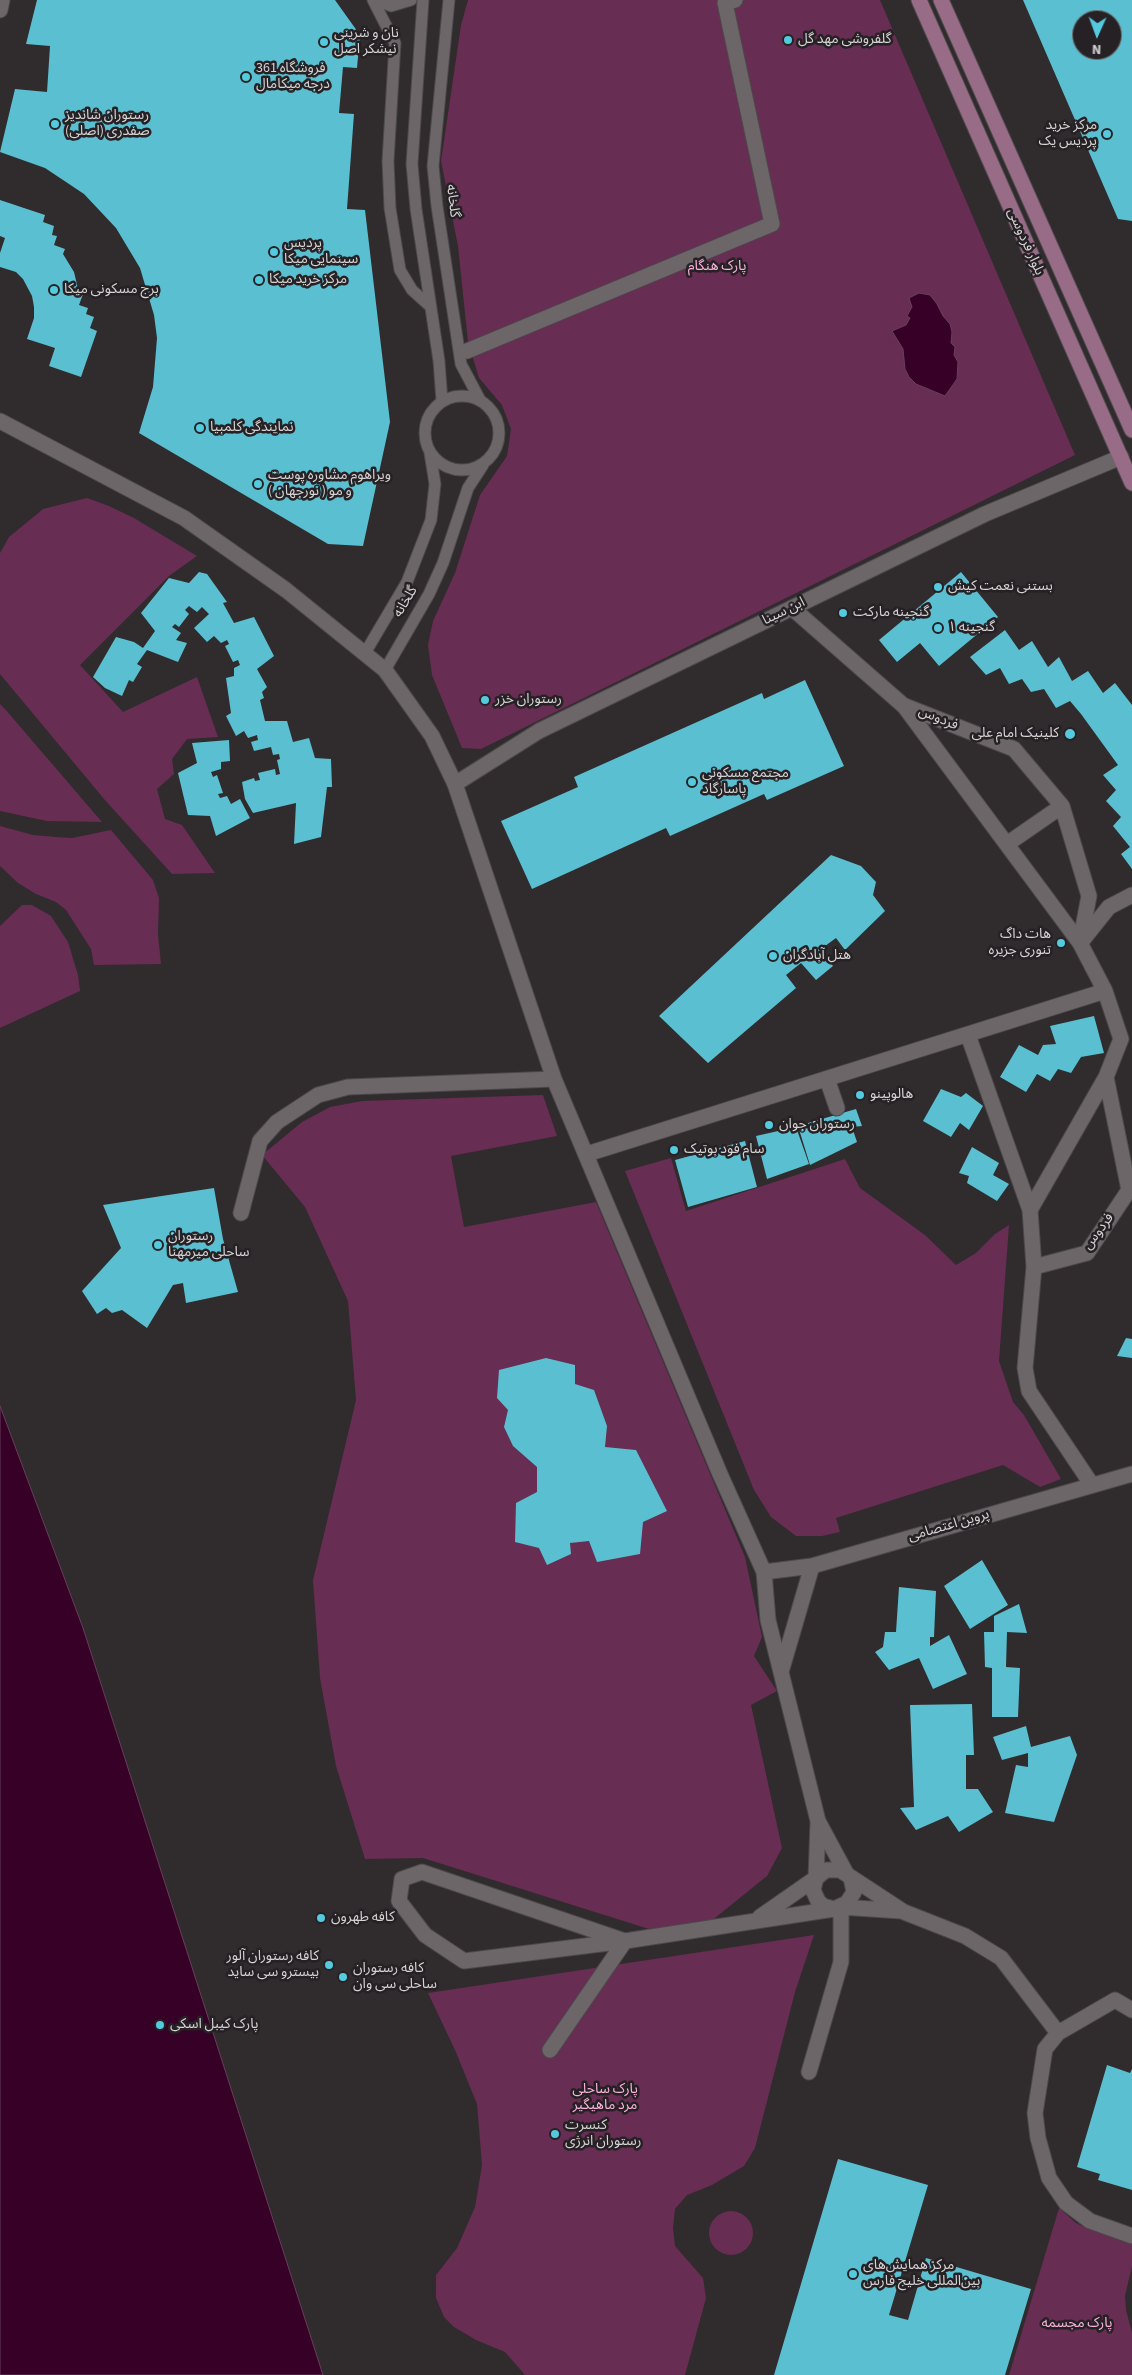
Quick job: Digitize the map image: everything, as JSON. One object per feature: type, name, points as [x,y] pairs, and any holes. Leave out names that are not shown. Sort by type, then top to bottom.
[{"type":"main road","name":"بلوار فردوسی","points":[[919,0],[1126,454],[1132,482]]},
{"type":"main road","name":"بلوار فردوسی","points":[[942,0],[1132,430]]},
{"type":"street","points":[[0,10],[2,0]]},
{"type":"street","points":[[467,351],[772,224],[725,3],[735,0]]},
{"type":"street","points":[[0,420],[184,518],[286,590],[365,653],[385,670],[432,736],[455,784],[554,1079],[716,1465],[764,1572],[768,1620],[818,1822],[848,1876],[854,1892],[851,1898],[838,1908],[756,1919],[624,1941],[464,1961],[425,1935],[399,1901],[402,1879],[422,1872],[624,1941]]},
{"type":"street","name":"ابن سینا","points":[[455,784],[539,731],[985,514],[1126,454]]},
{"type":"street","name":"فردوس","points":[[792,608],[904,706],[1080,943],[1105,992],[1126,1040],[1030,1210]]},
{"type":"street","name":"فردوس","points":[[904,706],[1014,749],[1062,806],[1089,896],[1080,943]]},
{"type":"street","points":[[1007,844],[1062,806]]},
{"type":"street","points":[[1080,943],[1110,907],[1132,895]]},
{"type":"street","points":[[587,1154],[1105,992]]},
{"type":"street","points":[[968,1035],[1030,1210],[1034,1267],[1025,1368],[1029,1391],[1092,1485]]},
{"type":"street","name":"فردوس","points":[[1034,1267],[1087,1252],[1129,1190],[1106,1077]]},
{"type":"street","points":[[241,1213],[260,1141],[277,1122],[318,1095],[348,1087],[554,1079]]},
{"type":"street","points":[[827,1079],[837,1108]]},
{"type":"street","name":"پروین اعتصامی","points":[[764,1572],[812,1566],[1132,1474]]},
{"type":"street","points":[[781,1673],[812,1566]]},
{"type":"street","points":[[818,1822],[816,1878],[814,1884],[815,1896],[823,1906],[904,1912]]},
{"type":"street","points":[[756,1919],[826,1870],[833,1869],[848,1876],[904,1912],[965,1936],[1001,1958],[1058,2033]]},
{"type":"street","points":[[809,2072],[841,1962],[838,1908]]},
{"type":"street","points":[[550,2050],[624,1941]]},
{"type":"street","points":[[1132,2010],[1115,2000],[1058,2033],[1045,2049],[1035,2113],[1038,2138],[1049,2178],[1066,2203],[1090,2221],[1132,2236]]},
{"type":"lane","points":[[374,0],[391,6],[412,0]]},
{"type":"lane","points":[[374,0],[396,42],[388,161],[390,208],[400,270],[412,290],[431,307]]},
{"type":"lane","points":[[423,0],[412,164],[439,361],[442,401]]},
{"type":"lane","name":"گلخانه","points":[[449,0],[433,166],[437,206],[461,364],[480,400]]},
{"type":"lane","points":[[460,395],[480,400],[494,413],[500,431],[496,450],[483,465],[464,471],[445,466],[430,453],[424,435],[429,416],[442,401],[460,395]]},
{"type":"lane","name":"گلخانه","points":[[365,653],[407,582],[431,520],[435,484],[430,453]]},
{"type":"lane","name":"گلخانه","points":[[385,670],[429,594],[443,563],[468,488],[483,465]]},
{"type":"green space","name":"پارک هنگام","points":[[468,0],[880,0],[1075,455],[481,749],[462,748],[432,675],[428,645],[433,621],[455,573],[480,495],[507,456],[511,429],[502,405],[479,378],[468,342],[458,246],[441,161],[461,25]]},
{"type":"green space","points":[[87,498],[134,518],[197,556],[169,576],[80,665],[123,712],[197,677],[218,737],[187,739],[172,759],[174,774],[157,789],[165,819],[182,825],[215,873],[172,874],[104,799],[0,674],[0,553],[9,537],[43,509]]},
{"type":"green space","points":[[0,704],[102,822],[47,821],[0,811]]},
{"type":"green space","points":[[0,826],[33,835],[72,838],[111,830],[153,880],[159,898],[158,935],[161,964],[94,965],[91,949],[66,910],[56,902],[36,894],[18,883],[0,866]]},
{"type":"green space","points":[[22,905],[32,905],[51,916],[68,942],[78,975],[80,991],[0,1028],[0,926]]},
{"type":"green space","points":[[543,1095],[557,1136],[451,1156],[464,1227],[596,1202],[745,1557],[762,1637],[754,1656],[777,1691],[751,1705],[782,1848],[767,1876],[710,1922],[649,1929],[423,1858],[365,1859],[336,1766],[320,1678],[313,1580],[356,1400],[348,1301],[305,1207],[262,1155],[302,1122],[330,1107],[362,1101]]},
{"type":"green space","points":[[671,1158],[686,1211],[845,1159],[860,1188],[925,1235],[956,1265],[976,1253],[995,1234],[1009,1225],[999,1361],[1013,1402],[1024,1415],[1061,1479],[1040,1487],[1003,1465],[836,1518],[840,1532],[822,1536],[796,1536],[771,1517],[754,1490],[625,1171]]},
{"type":"green space","name":"پارک ساحلی مرد ماهیگیر","points":[[814,1935],[795,1992],[755,2148],[744,2166],[712,2185],[687,2195],[675,2209],[673,2228],[675,2246],[703,2278],[706,2298],[685,2375],[525,2375],[505,2352],[476,2340],[454,2327],[444,2317],[436,2298],[436,2275],[457,2248],[475,2207],[482,2165],[477,2104],[455,2050],[428,1993]]},
{"type":"green space","name":"پارک مجسمه","points":[[1059,2208],[1076,2223],[1091,2230],[1132,2242],[1132,2266],[1125,2296],[1126,2310],[1132,2333],[1132,2375],[1009,2375]]},
{"type":"green space","points":[[735,2211],[747,2217],[752,2224],[752,2242],[747,2249],[740,2254],[727,2255],[719,2252],[712,2245],[709,2229],[712,2221],[719,2214]]},
{"type":"shaded area","points":[[919,293],[930,295],[950,324],[952,332],[951,343],[955,347],[954,355],[958,362],[957,379],[945,396],[916,384],[909,377],[905,369],[903,349],[892,331],[906,325],[910,318],[907,316],[912,307],[909,298]]},
{"type":"shaded area","points":[[0,1406],[83,1628],[323,2375],[0,2375]]},
{"type":"building","name":"مرکز خرید میکا","points":[[37,0],[335,0],[360,35],[357,68],[343,67],[339,113],[354,114],[347,209],[365,210],[390,422],[363,546],[328,544],[139,433],[153,387],[157,338],[154,315],[140,268],[116,228],[84,194],[45,168],[0,152],[15,89],[47,92],[50,46],[26,44]]},
{"type":"building","name":"مرکز خرید پردیس یک","points":[[1023,0],[1132,0],[1132,221],[1118,219]]},
{"type":"building","name":"برج مسکونی میکا","points":[[0,200],[45,215],[43,222],[54,226],[52,235],[57,236],[54,245],[65,249],[63,254],[74,272],[79,293],[83,294],[79,305],[88,308],[86,314],[94,317],[90,328],[97,331],[81,377],[49,366],[55,348],[27,339],[34,318],[32,296],[23,279],[16,272],[0,267],[0,253],[5,238],[0,236]]},
{"type":"building","points":[[199,572],[207,574],[227,602],[223,603],[234,623],[254,617],[274,656],[257,669],[267,687],[262,692],[264,698],[260,700],[265,721],[287,721],[293,742],[309,738],[315,758],[331,759],[332,787],[327,787],[321,837],[294,844],[296,803],[253,813],[245,799],[242,782],[254,778],[255,781],[260,780],[258,773],[275,769],[276,775],[280,774],[277,760],[280,759],[279,754],[273,755],[271,747],[254,751],[251,742],[258,740],[257,735],[248,738],[244,731],[236,736],[226,716],[231,713],[226,678],[234,676],[234,668],[240,665],[238,660],[233,662],[225,646],[229,644],[227,640],[221,643],[214,636],[207,642],[194,628],[209,614],[202,607],[197,612],[189,606],[185,610],[189,614],[179,627],[175,624],[172,627],[181,633],[176,640],[187,643],[178,662],[147,650],[137,664],[142,667],[133,682],[129,680],[122,696],[105,688],[93,677],[116,637],[134,642],[143,648],[155,631],[141,613],[169,578],[189,583]]},
{"type":"building","name":"گنجینه ۱","points":[[961,572],[998,617],[939,666],[920,643],[897,662],[879,640]]},
{"type":"building","points":[[1005,630],[1019,650],[1032,641],[1048,667],[1059,657],[1072,681],[1088,671],[1103,693],[1115,683],[1132,705],[1132,869],[1121,854],[1130,847],[1113,826],[1121,817],[1106,801],[1116,790],[1103,775],[1118,765],[1081,714],[1070,701],[1056,708],[1044,689],[1031,692],[1022,679],[1009,684],[1000,668],[986,675],[970,657]]},
{"type":"building","name":"مجتمع مسکونی پاسارگاد","points":[[805,680],[844,766],[767,800],[764,794],[670,836],[666,828],[532,889],[501,821],[578,787],[574,777],[762,693],[764,699]]},
{"type":"building","points":[[229,740],[230,761],[221,762],[221,769],[211,772],[213,777],[217,775],[223,793],[218,794],[220,798],[227,796],[231,804],[240,799],[250,818],[216,836],[210,816],[188,815],[178,773],[197,763],[192,743]]},
{"type":"building","name":"هتل آبادگران","points":[[831,855],[861,866],[876,882],[873,895],[885,911],[845,950],[836,938],[821,949],[833,966],[816,980],[801,963],[786,975],[796,988],[708,1063],[659,1016]]},
{"type":"building","points":[[1094,1016],[1104,1053],[1081,1057],[1071,1073],[1058,1069],[1050,1081],[1037,1074],[1026,1092],[1000,1077],[1019,1045],[1038,1055],[1043,1045],[1056,1044],[1050,1026]]},
{"type":"building","points":[[941,1089],[961,1097],[966,1093],[983,1106],[969,1130],[960,1123],[951,1137],[923,1121]]},
{"type":"building","points":[[856,1109],[862,1126],[852,1127],[857,1142],[810,1165],[798,1126]]},
{"type":"building","points":[[796,1127],[809,1164],[767,1179],[756,1136]]},
{"type":"building","points":[[745,1141],[757,1187],[688,1207],[675,1160]]},
{"type":"building","points":[[972,1147],[999,1163],[993,1175],[1009,1184],[997,1201],[967,1183],[969,1176],[959,1173]]},
{"type":"building","points":[[214,1188],[223,1239],[238,1292],[186,1303],[183,1283],[173,1285],[147,1328],[122,1310],[112,1313],[106,1308],[97,1314],[82,1291],[121,1248],[103,1205]]},
{"type":"building","points":[[1126,1338],[1132,1339],[1132,1358],[1117,1356]]},
{"type":"building","points":[[546,1358],[575,1365],[575,1384],[594,1390],[607,1426],[605,1447],[636,1450],[667,1511],[643,1522],[640,1554],[597,1562],[589,1541],[570,1543],[571,1554],[547,1565],[539,1548],[515,1542],[516,1503],[537,1492],[537,1467],[513,1446],[504,1427],[508,1410],[497,1398],[499,1370]]},
{"type":"building","points":[[982,1560],[1008,1605],[970,1629],[944,1586]]},
{"type":"building","points":[[899,1587],[936,1591],[934,1637],[930,1637],[930,1646],[949,1635],[967,1674],[933,1689],[919,1658],[889,1670],[875,1652],[883,1647],[885,1632],[896,1632]]},
{"type":"building","points":[[1019,1604],[1027,1633],[1007,1632],[1006,1667],[1020,1668],[1018,1717],[992,1717],[992,1668],[985,1667],[984,1632],[994,1632],[994,1616]]},
{"type":"building","points":[[972,1704],[974,1755],[966,1755],[966,1789],[978,1789],[993,1812],[959,1832],[948,1816],[916,1830],[900,1808],[914,1807],[910,1705]]},
{"type":"building","points":[[1026,1726],[1031,1747],[1070,1736],[1077,1755],[1054,1822],[1005,1813],[1016,1765],[1028,1767],[1028,1753],[1002,1760],[993,1737]]},
{"type":"building","points":[[1107,2065],[1130,2073],[1132,2069],[1132,2190],[1098,2180],[1100,2174],[1077,2167]]},
{"type":"building","name":"مرکز همایش‌های بین‌المللی خلیج فارس","points":[[838,2159],[928,2185],[889,2315],[908,2320],[926,2258],[1031,2289],[1005,2375],[774,2375]]},
{"type":"place","name":"گلفروشی مهد گل","points":[[788,40]]},
{"type":"place","name":"نان و شرینی نیشکر اصل","points":[[324,42]]},
{"type":"place","name":"فروشگاه 361 درجه میکامال","points":[[246,77]]},
{"type":"place","name":"رستوران شاندیز صفدری (اصلی)","points":[[55,124]]},
{"type":"place","name":"مرکز خرید پردیس یک","points":[[1107,134]]},
{"type":"place","name":"پردیس سینمایی میکا","points":[[274,252]]},
{"type":"place","name":"مرکز خرید میکا","points":[[259,280]]},
{"type":"place","name":"برج مسکونی میکا","points":[[54,290]]},
{"type":"place","name":"نمایندگی کلمبیا","points":[[200,428]]},
{"type":"place","name":"ویراهوم مشاوره پوست و مو ( نورجهان )","points":[[258,484]]},
{"type":"place","name":"بستنی نعمت کیش","points":[[938,587]]},
{"type":"place","name":"گنجینه مارکت","points":[[843,613]]},
{"type":"place","name":"گنجینه ۱","points":[[938,628]]},
{"type":"place","name":"رستوران خزر","points":[[485,700]]},
{"type":"place","name":"کلینیک امام علی","points":[[1070,734]]},
{"type":"place","name":"مجتمع مسکونی پاسارگاد","points":[[692,782]]},
{"type":"place","name":"هات داگ تنورى جزيره","points":[[1061,943]]},
{"type":"place","name":"هتل آبادگران","points":[[773,956]]},
{"type":"place","name":"هالوپینو","points":[[860,1095]]},
{"type":"place","name":"رستوران جوان","points":[[769,1125]]},
{"type":"place","name":"سام فود بوتیک","points":[[674,1150]]},
{"type":"place","name":"رستوران ساحلی میرمهنا","points":[[158,1245]]},
{"type":"place","name":"کافه طهرون","points":[[321,1918]]},
{"type":"place","name":"کافه رستوران آلور بیسترو سی ساید","points":[[329,1965]]},
{"type":"place","name":"کافه رستوران ساحلی سی وان","points":[[343,1977]]},
{"type":"place","name":"پارک کیبل اسکی","points":[[160,2025]]},
{"type":"place","name":"کنسرت رستوران انرژی","points":[[555,2134]]},
{"type":"place","name":"مرکز همایش‌های بین‌المللی خلیج فارس","points":[[853,2274]]}]
